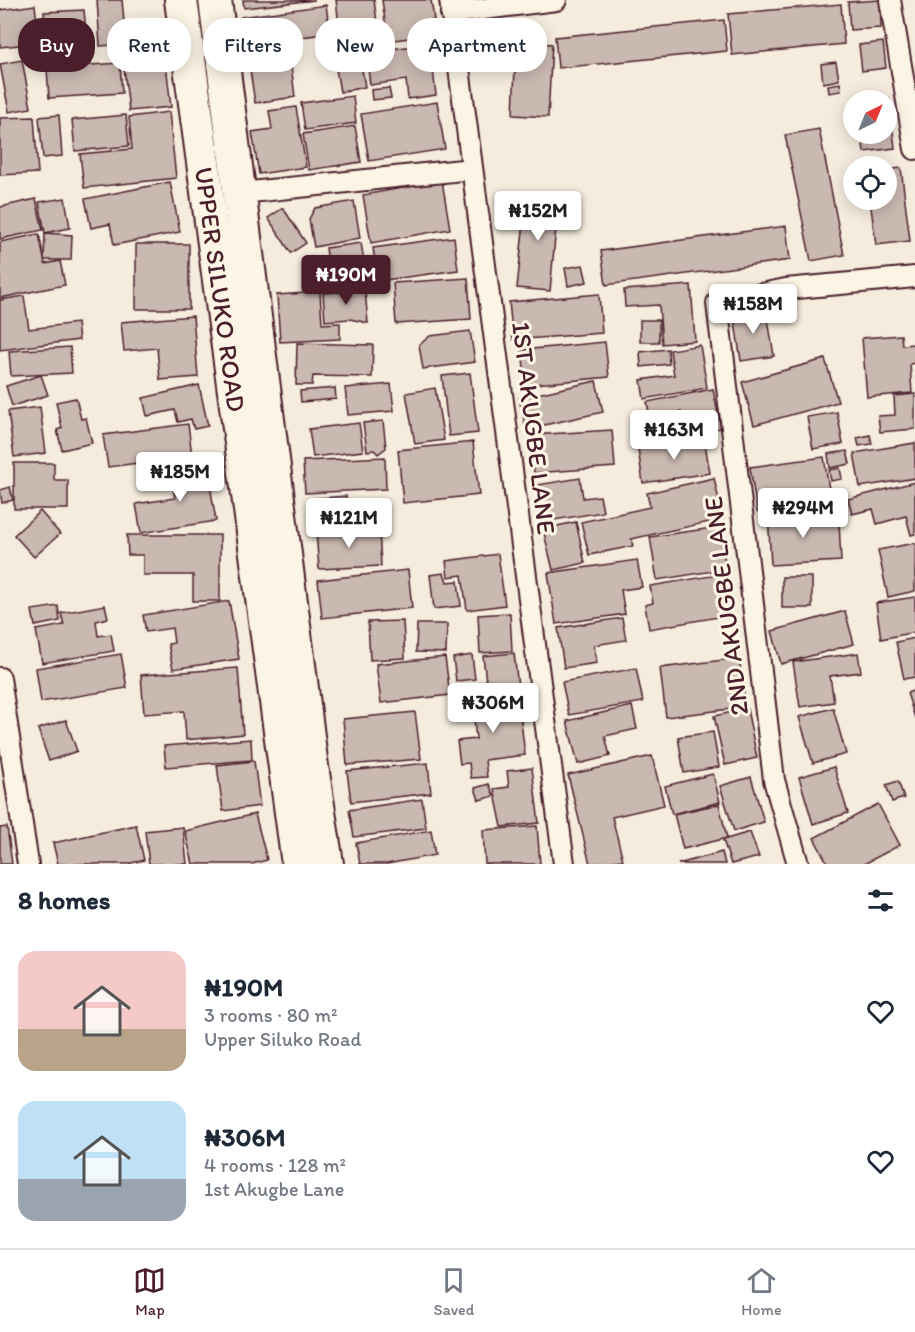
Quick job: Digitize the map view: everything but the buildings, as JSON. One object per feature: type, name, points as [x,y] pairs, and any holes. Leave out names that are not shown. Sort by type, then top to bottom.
[{"type":"main road","name":"UPPER SILUKO ROAD","points":[[180,0],[298,864]]},
{"type":"main road","name":"UPPER SILUKO ROAD","points":[[215,0],[311,760],[327,864]]},
{"type":"street","points":[[450,7],[556,0]]},
{"type":"street","points":[[890,0],[915,149]]},
{"type":"street","name":"1ST AKUGBE LANE","points":[[450,7],[564,864]]},
{"type":"street","points":[[241,193],[472,169]]},
{"type":"street","name":"2ND AKUGBE LANE","points":[[798,864],[774,780],[717,303],[786,289],[915,277]]},
{"type":"street","points":[[0,678],[28,864]]}]
